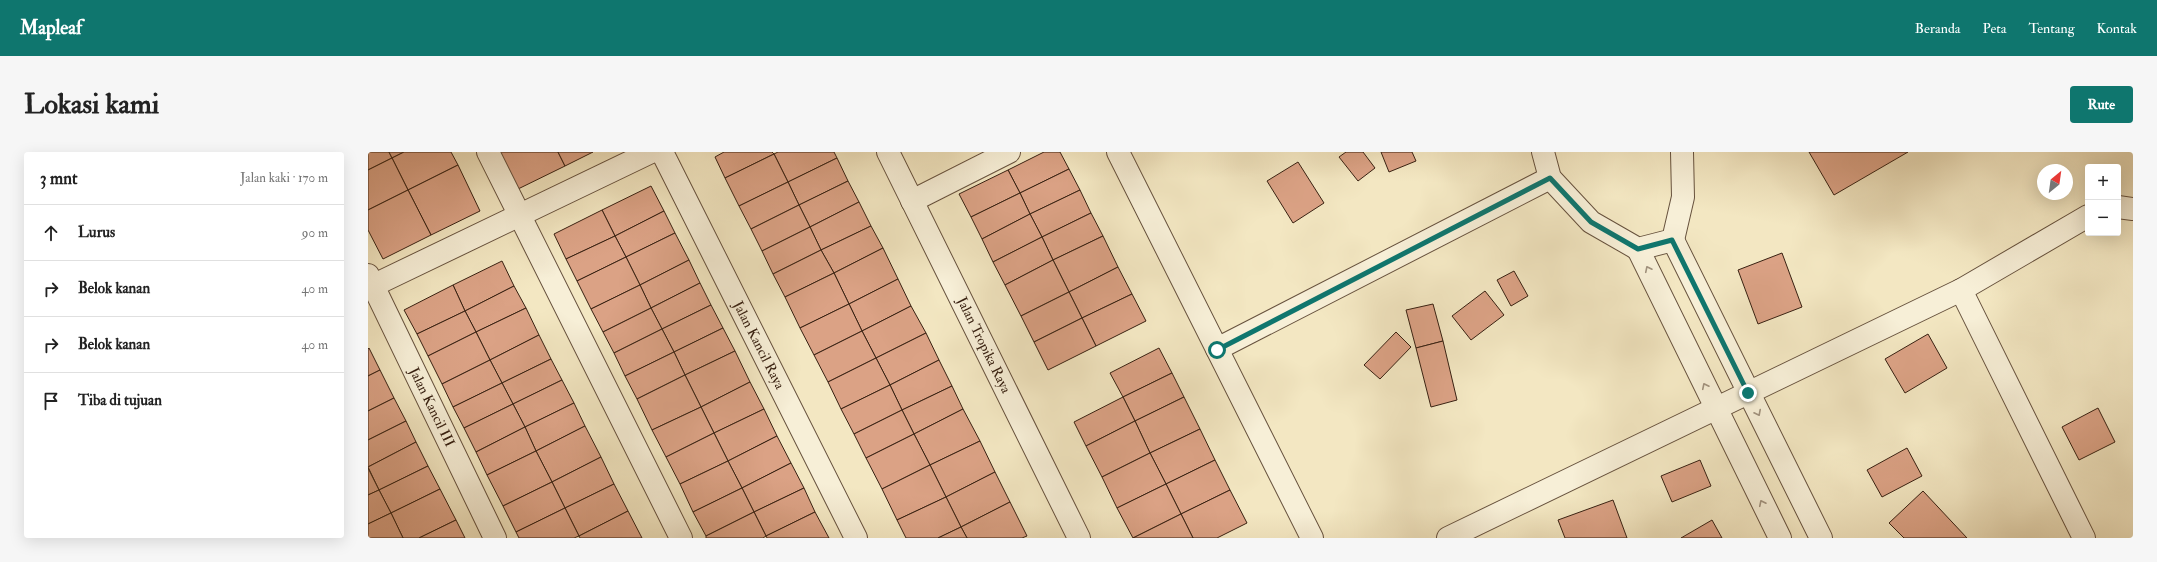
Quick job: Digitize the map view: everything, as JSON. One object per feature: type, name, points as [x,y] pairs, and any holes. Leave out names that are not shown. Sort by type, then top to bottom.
[{"type":"street","points":[[488,152],[681,538]]},
{"type":"street","points":[[370,283],[651,152]]},
{"type":"street","name":"Jalan Kancil Raya","points":[[662,152],[856,538]]},
{"type":"street","name":"Jalan Tropika Raya","points":[[888,152],[1080,538]]},
{"type":"street","points":[[912,201],[1009,152]]},
{"type":"street","points":[[1118,152],[1312,538]]},
{"type":"street","points":[[1543,152],[1550,178],[1591,222],[1638,249],[1780,538]]},
{"type":"street","points":[[1682,152],[1683,197],[1672,240],[1821,538]]},
{"type":"street","points":[[1217,350],[1550,178]]},
{"type":"street","points":[[2121,207],[2133,209]]},
{"type":"street","points":[[1448,538],[1961,290],[2085,218]]},
{"type":"street","points":[[1638,249],[1672,240]]},
{"type":"street","name":"Jalan Kancil III","points":[[370,283],[495,538]]},
{"type":"street","points":[[1961,290],[2084,538]]},
{"type":"building","points":[[368,152],[389,152],[392,158],[368,170]]},
{"type":"building","points":[[389,152],[404,152],[392,158]]},
{"type":"building","points":[[404,152],[451,152],[458,165],[408,190],[392,158]]},
{"type":"building","points":[[497,152],[558,152],[565,166],[516,190]]},
{"type":"building","points":[[558,152],[593,152],[565,166]]},
{"type":"building","points":[[724,152],[772,152],[774,154],[725,178],[715,157]]},
{"type":"building","points":[[778,152],[834,152],[837,158],[788,182],[774,154]]},
{"type":"building","points":[[1044,152],[1060,152],[1069,169],[1020,193],[1008,170]]},
{"type":"building","points":[[1346,152],[1363,152],[1375,168],[1358,181],[1339,157]]},
{"type":"building","points":[[1381,152],[1412,152],[1416,161],[1389,172]]},
{"type":"building","points":[[1809,152],[1908,152],[1834,195]]},
{"type":"building","points":[[774,154],[788,182],[739,206],[725,178]]},
{"type":"building","points":[[392,158],[408,190],[368,210],[368,170]]},
{"type":"building","points":[[837,158],[848,181],[799,205],[788,182]]},
{"type":"building","points":[[1298,162],[1324,203],[1293,223],[1267,181]]},
{"type":"building","points":[[458,165],[480,211],[431,235],[408,190]]},
{"type":"building","points":[[1069,169],[1080,190],[1030,214],[1020,193]]},
{"type":"building","points":[[1008,170],[1020,193],[971,217],[959,194]]},
{"type":"building","points":[[848,181],[859,202],[810,227],[799,205]]},
{"type":"building","points":[[788,182],[799,205],[751,229],[739,206]]},
{"type":"building","points":[[651,186],[664,211],[615,236],[602,210]]},
{"type":"building","points":[[408,190],[431,235],[383,259],[368,230],[368,210]]},
{"type":"building","points":[[1080,190],[1091,213],[1042,237],[1030,214]]},
{"type":"building","points":[[1020,193],[1030,214],[982,239],[971,217]]},
{"type":"building","points":[[859,202],[871,226],[821,250],[810,227]]},
{"type":"building","points":[[799,205],[810,227],[762,251],[751,229]]},
{"type":"building","points":[[602,210],[615,236],[566,259],[554,234]]},
{"type":"building","points":[[664,211],[675,233],[626,257],[615,236]]},
{"type":"building","points":[[1091,213],[1103,236],[1053,260],[1042,237]]},
{"type":"building","points":[[1030,214],[1042,237],[993,262],[982,239]]},
{"type":"building","points":[[871,226],[883,248],[834,273],[821,250]]},
{"type":"building","points":[[810,227],[821,250],[773,274],[762,251]]},
{"type":"building","points":[[675,233],[689,260],[640,285],[626,257]]},
{"type":"building","points":[[615,236],[626,257],[577,281],[566,259]]},
{"type":"building","points":[[1103,236],[1118,267],[1069,292],[1053,260]]},
{"type":"building","points":[[1042,237],[1053,260],[1005,285],[993,262]]},
{"type":"building","points":[[883,248],[898,279],[849,304],[834,273]]},
{"type":"building","points":[[821,250],[834,273],[785,297],[773,274]]},
{"type":"building","points":[[1782,253],[1802,307],[1758,324],[1738,270]]},
{"type":"building","points":[[626,257],[640,285],[591,309],[577,281]]},
{"type":"building","points":[[689,260],[700,283],[651,308],[640,285]]},
{"type":"building","points":[[1053,260],[1069,292],[1021,316],[1005,285]]},
{"type":"building","points":[[502,261],[514,286],[465,311],[453,285]]},
{"type":"building","points":[[1118,267],[1132,294],[1082,318],[1069,292]]},
{"type":"building","points":[[1514,271],[1528,296],[1511,306],[1497,280]]},
{"type":"building","points":[[834,273],[849,304],[800,328],[785,297]]},
{"type":"building","points":[[898,279],[911,306],[862,331],[849,304]]},
{"type":"building","points":[[700,283],[711,305],[662,329],[651,308]]},
{"type":"building","points":[[453,285],[465,311],[417,334],[404,310]]},
{"type":"building","points":[[640,285],[651,308],[603,332],[591,309]]},
{"type":"building","points":[[514,286],[526,308],[476,332],[465,311]]},
{"type":"building","points":[[1485,291],[1504,315],[1471,340],[1452,316]]},
{"type":"building","points":[[1069,292],[1082,318],[1034,342],[1021,316]]},
{"type":"building","points":[[1132,294],[1146,321],[1096,346],[1082,318]]},
{"type":"building","points":[[849,304],[862,331],[814,355],[800,328]]},
{"type":"building","points":[[1433,304],[1443,341],[1416,348],[1406,310]]},
{"type":"building","points":[[711,305],[723,328],[674,352],[662,329]]},
{"type":"building","points":[[911,306],[926,333],[876,358],[862,331]]},
{"type":"building","points":[[526,308],[539,335],[490,360],[476,332]]},
{"type":"building","points":[[651,308],[662,329],[614,353],[603,332]]},
{"type":"building","points":[[465,311],[476,332],[428,356],[417,334]]},
{"type":"building","points":[[1082,318],[1096,346],[1048,370],[1034,342]]},
{"type":"building","points":[[723,328],[735,351],[685,375],[674,352]]},
{"type":"building","points":[[662,329],[674,352],[625,376],[614,353]]},
{"type":"building","points":[[862,331],[876,358],[828,382],[814,355]]},
{"type":"building","points":[[476,332],[490,360],[442,384],[428,356]]},
{"type":"building","points":[[1396,332],[1411,347],[1380,379],[1364,365]]},
{"type":"building","points":[[926,333],[939,360],[890,385],[876,358]]},
{"type":"building","points":[[1928,334],[1947,368],[1905,393],[1885,359]]},
{"type":"building","points":[[539,335],[551,359],[502,383],[490,360]]},
{"type":"building","points":[[1443,341],[1457,400],[1431,407],[1416,348]]},
{"type":"building","points":[[369,348],[380,370],[368,376],[368,349]]},
{"type":"building","points":[[1159,348],[1172,373],[1123,397],[1110,373]]},
{"type":"building","points":[[735,351],[750,382],[701,407],[685,375]]},
{"type":"building","points":[[674,352],[685,375],[637,399],[625,376]]},
{"type":"building","points":[[876,358],[890,385],[841,409],[828,382]]},
{"type":"building","points":[[551,359],[562,380],[513,404],[502,383]]},
{"type":"building","points":[[490,360],[502,383],[453,407],[442,384]]},
{"type":"building","points":[[939,360],[952,386],[902,410],[890,385]]},
{"type":"building","points":[[380,370],[394,398],[368,411],[368,376]]},
{"type":"building","points":[[1172,373],[1184,397],[1135,421],[1123,397]]},
{"type":"building","points":[[685,375],[701,407],[652,430],[637,399]]},
{"type":"building","points":[[562,380],[574,403],[525,427],[513,404]]},
{"type":"building","points":[[750,382],[764,409],[714,433],[701,407]]},
{"type":"building","points":[[502,383],[513,404],[464,428],[453,407]]},
{"type":"building","points":[[890,385],[902,410],[854,434],[841,409]]},
{"type":"building","points":[[952,386],[963,409],[914,434],[902,410]]},
{"type":"building","points":[[1123,397],[1135,421],[1086,446],[1074,422]]},
{"type":"building","points":[[1184,397],[1200,429],[1150,453],[1135,421]]},
{"type":"building","points":[[394,398],[406,421],[368,440],[368,411]]},
{"type":"building","points":[[574,403],[585,426],[536,451],[525,427]]},
{"type":"building","points":[[513,404],[525,427],[476,452],[464,428]]},
{"type":"building","points":[[701,407],[714,433],[666,457],[652,430]]},
{"type":"building","points":[[2098,408],[2115,442],[2079,460],[2062,427]]},
{"type":"building","points":[[764,409],[777,436],[728,461],[714,433]]},
{"type":"building","points":[[963,409],[980,441],[930,465],[914,434]]},
{"type":"building","points":[[902,410],[914,434],[866,458],[854,434]]},
{"type":"building","points":[[406,421],[416,442],[368,467],[368,440]]},
{"type":"building","points":[[1135,421],[1150,453],[1102,477],[1086,446]]},
{"type":"building","points":[[585,426],[601,457],[552,482],[536,451]]},
{"type":"building","points":[[525,427],[536,451],[487,475],[476,452]]},
{"type":"building","points":[[1200,429],[1215,460],[1166,484],[1150,453]]},
{"type":"building","points":[[714,433],[728,461],[680,484],[666,457]]},
{"type":"building","points":[[914,434],[930,465],[882,489],[866,458]]},
{"type":"building","points":[[777,436],[791,463],[742,488],[728,461]]},
{"type":"building","points":[[980,441],[995,472],[946,497],[930,465]]},
{"type":"building","points":[[416,442],[428,466],[379,490],[368,467]]},
{"type":"building","points":[[1907,448],[1922,476],[1882,497],[1867,470]]},
{"type":"building","points":[[536,451],[552,482],[503,506],[487,475]]},
{"type":"building","points":[[1150,453],[1166,484],[1117,508],[1102,477]]},
{"type":"building","points":[[601,457],[614,484],[565,508],[552,482]]},
{"type":"building","points":[[1215,460],[1230,490],[1181,514],[1166,484]]},
{"type":"building","points":[[1700,460],[1711,486],[1672,502],[1661,476]]},
{"type":"building","points":[[728,461],[742,488],[693,512],[680,484]]},
{"type":"building","points":[[791,463],[804,488],[754,512],[742,488]]},
{"type":"building","points":[[930,465],[946,497],[897,520],[882,489]]},
{"type":"building","points":[[428,466],[440,489],[391,513],[379,490]]},
{"type":"building","points":[[368,468],[379,490],[368,495]]},
{"type":"building","points":[[995,472],[1010,502],[961,527],[946,497]]},
{"type":"building","points":[[552,482],[565,508],[516,532],[503,506]]},
{"type":"building","points":[[614,484],[628,511],[579,536],[565,508]]},
{"type":"building","points":[[1166,484],[1181,514],[1133,538],[1117,508]]},
{"type":"building","points":[[742,488],[754,512],[706,536],[693,512]]},
{"type":"building","points":[[804,488],[815,512],[766,536],[754,512]]},
{"type":"building","points":[[440,489],[456,520],[419,538],[403,538],[391,513]]},
{"type":"building","points":[[379,490],[391,513],[368,524],[368,495]]},
{"type":"building","points":[[1230,490],[1247,523],[1217,538],[1193,538],[1181,514]]},
{"type":"building","points":[[1923,491],[1967,538],[1904,538],[1889,523]]},
{"type":"building","points":[[946,497],[961,527],[938,538],[906,538],[897,520]]},
{"type":"building","points":[[1613,500],[1627,538],[1565,538],[1558,520]]},
{"type":"building","points":[[1010,502],[1027,536],[1022,538],[967,538],[961,527]]},
{"type":"building","points":[[565,508],[579,536],[574,538],[519,538],[516,532]]},
{"type":"building","points":[[628,511],[642,538],[580,538],[579,536]]},
{"type":"building","points":[[754,512],[766,536],[763,538],[706,538],[706,536]]},
{"type":"building","points":[[815,512],[829,538],[767,538],[766,536]]},
{"type":"building","points":[[391,513],[403,538],[368,538],[368,524]]},
{"type":"building","points":[[1181,514],[1193,538],[1133,538]]},
{"type":"building","points":[[456,520],[465,538],[419,538]]},
{"type":"building","points":[[1712,520],[1722,538],[1681,538]]},
{"type":"building","points":[[961,527],[967,538],[938,538]]},
{"type":"route","points":[[1217,350],[1550,178],[1591,222],[1638,249],[1672,240],[1748,393]]}]
